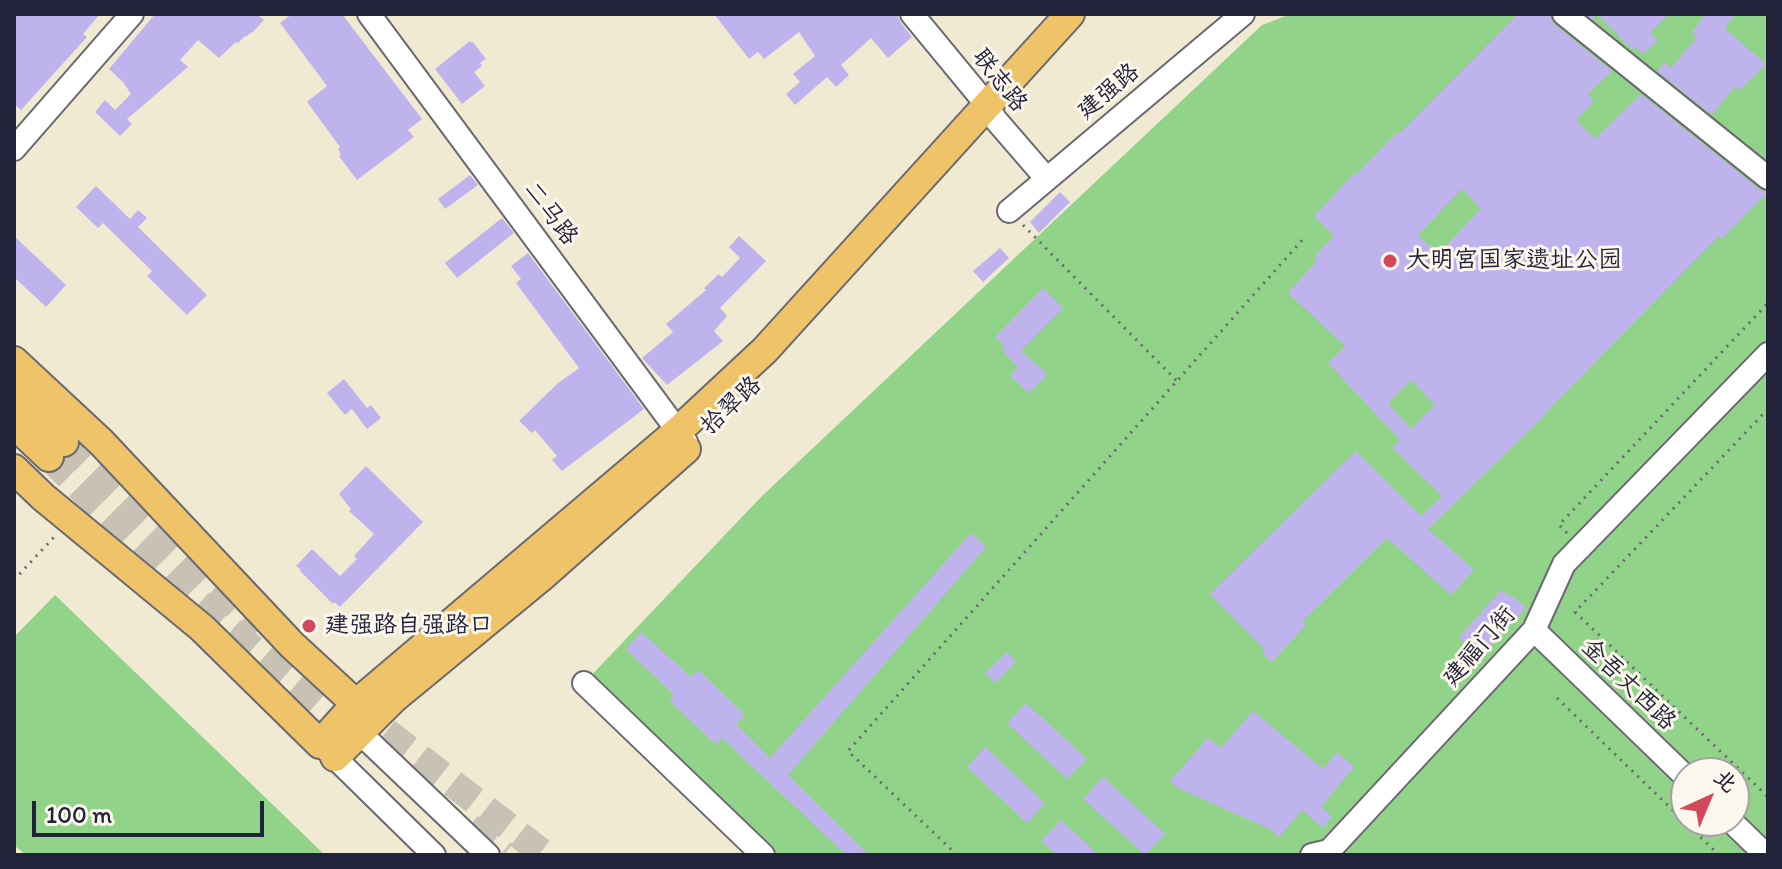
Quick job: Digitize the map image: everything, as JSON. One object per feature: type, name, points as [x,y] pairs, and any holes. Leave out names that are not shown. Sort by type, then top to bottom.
[{"type":"main road","name":"拾翠路","points":[[991,112],[1070,14]]},
{"type":"main road","name":"拾翠路","points":[[328,750],[360,733],[393,699],[562,559],[684,438],[991,112],[1089,14]]},
{"type":"main road","points":[[14,361],[101,442],[270,622],[356,704]]},
{"type":"main road","points":[[14,393],[56,449],[14,424]]},
{"type":"main road","name":"拾翠路","points":[[328,750],[356,704],[684,438]]},
{"type":"main road","points":[[14,469],[70,520],[202,628],[328,750]]},
{"type":"street","points":[[14,149],[132,14]]},
{"type":"street","name":"二马路","points":[[369,14],[684,438]]},
{"type":"street","name":"联志路","points":[[912,14],[1046,178]]},
{"type":"street","name":"建强路","points":[[1009,211],[1243,14]]},
{"type":"street","points":[[1564,14],[1768,178]]},
{"type":"street","name":"建福门街","points":[[1312,855],[1329,851],[1534,630],[1564,564],[1768,354]]},
{"type":"street","name":"金吾丈西路","points":[[1534,630],[1670,762]]},
{"type":"street","points":[[584,683],[763,855]]},
{"type":"street","points":[[356,704],[360,733],[488,855]]},
{"type":"street","points":[[328,750],[434,855]]},
{"type":"street","points":[[1747,837],[1766,855]]},
{"type":"path","points":[[1009,211],[1177,381]]},
{"type":"path","points":[[957,855],[848,751],[1304,238]]},
{"type":"path","points":[[1580,547],[1559,525],[1768,303]]},
{"type":"path","points":[[1768,409],[1575,612],[1768,797]]},
{"type":"path","points":[[14,580],[70,520]]},
{"type":"path","points":[[1557,698],[1719,855]]},
{"type":"green space","name":"大明宫国家遗址公园","points":[[1291,14],[1768,14],[1768,855],[762,855],[584,683],[761,497],[1262,25]]},
{"type":"green space","points":[[55,595],[325,855],[26,855],[14,845],[14,637]]},
{"type":"building","points":[[14,14],[100,14],[83,34],[87,37],[21,110],[14,104]]},
{"type":"building","points":[[155,14],[256,14],[264,20],[219,58],[198,40],[180,60],[188,67],[127,119],[132,124],[120,136],[95,112],[105,100],[115,110],[131,94],[109,69]]},
{"type":"building","points":[[292,14],[342,14],[422,119],[408,130],[414,137],[357,180],[339,156],[340,147],[307,102],[327,86],[280,23]]},
{"type":"building","points":[[714,14],[897,14],[912,37],[888,58],[871,38],[841,65],[849,75],[836,87],[827,77],[795,105],[786,94],[800,82],[793,74],[815,56],[799,32],[764,59],[758,52],[749,59]]},
{"type":"building","points":[[1518,14],[1550,14],[1555,25],[1612,71],[1588,94],[1594,101],[1576,120],[1595,139],[1641,94],[1767,193],[1722,239],[1719,236],[1546,414],[1428,529],[1474,570],[1451,595],[1387,538],[1302,622],[1306,625],[1272,662],[1262,653],[1265,650],[1210,594],[1356,451],[1421,516],[1442,496],[1392,447],[1400,440],[1328,363],[1345,346],[1288,293],[1317,261],[1314,257],[1334,236],[1314,216],[1397,132],[1399,134]],"holes":[[[1462,189],[1481,209],[1438,254],[1418,235]],[[1411,380],[1435,405],[1411,429],[1388,403]]]},
{"type":"building","points":[[1597,14],[1669,14],[1650,33],[1658,40],[1643,54],[1636,47],[1633,50]]},
{"type":"building","points":[[1706,14],[1736,14],[1724,28],[1766,64],[1740,90],[1735,86],[1712,115],[1657,71],[1665,62],[1671,68],[1697,37],[1692,32]]},
{"type":"building","points":[[470,41],[486,59],[474,72],[485,86],[462,104],[435,69]]},
{"type":"building","points":[[470,175],[478,185],[445,209],[438,199]]},
{"type":"building","points":[[96,186],[130,219],[138,210],[147,218],[138,227],[207,295],[187,315],[147,276],[152,271],[103,223],[98,228],[76,207]]},
{"type":"building","points":[[1060,192],[1070,202],[1039,233],[1030,222]]},
{"type":"building","points":[[502,218],[514,233],[457,278],[445,263]]},
{"type":"building","points":[[14,236],[66,285],[46,307],[14,277]]},
{"type":"building","points":[[739,236],[766,261],[720,308],[727,316],[714,331],[723,341],[667,385],[642,358],[673,332],[666,324],[740,258],[729,247]]},
{"type":"building","points":[[1000,248],[1009,258],[983,282],[973,271]]},
{"type":"building","points":[[528,253],[644,409],[562,471],[552,460],[557,456],[535,430],[532,433],[519,421],[557,384],[579,368],[516,283],[521,279],[511,266]]},
{"type":"building","points":[[1043,288],[1063,308],[1021,351],[1047,374],[1029,393],[1010,376],[1018,367],[995,337]]},
{"type":"building","points":[[344,379],[367,408],[371,405],[381,418],[367,429],[352,409],[345,415],[327,393]]},
{"type":"building","points":[[366,466],[423,522],[340,607],[333,604],[296,566],[312,549],[340,576],[357,559],[354,556],[374,534],[349,511],[351,509],[339,494]]},
{"type":"building","points":[[971,533],[986,547],[788,775],[869,855],[846,855],[722,738],[716,745],[669,700],[674,695],[626,649],[641,632],[691,677],[698,670],[745,715],[736,724],[770,758]]},
{"type":"building","points":[[1501,590],[1526,608],[1479,658],[1459,637]]},
{"type":"building","points":[[1007,652],[1016,662],[995,683],[985,673]]},
{"type":"building","points":[[1026,703],[1087,759],[1067,779],[1007,723]]},
{"type":"building","points":[[1253,711],[1323,769],[1337,752],[1354,767],[1321,807],[1332,816],[1323,828],[1302,810],[1279,837],[1270,829],[1178,788],[1170,781],[1208,738],[1221,748]]},
{"type":"building","points":[[985,747],[1045,803],[1027,823],[967,767]]},
{"type":"building","points":[[1103,777],[1165,834],[1145,855],[1083,799]]},
{"type":"building","points":[[1061,820],[1099,855],[1057,855],[1041,841]]},
{"type":"tunnel","points":[[64,442],[209,582],[261,627]]},
{"type":"tunnel","points":[[49,457],[193,598],[355,736]]},
{"type":"tunnel","points":[[353,706],[545,855]]},
{"type":"tunnel","points":[[469,827],[504,855]]},
{"type":"place","name":"大明宫国家遗址公园","points":[[1390,261]]},
{"type":"place","name":"建强路自强路口","points":[[309,626]]}]
